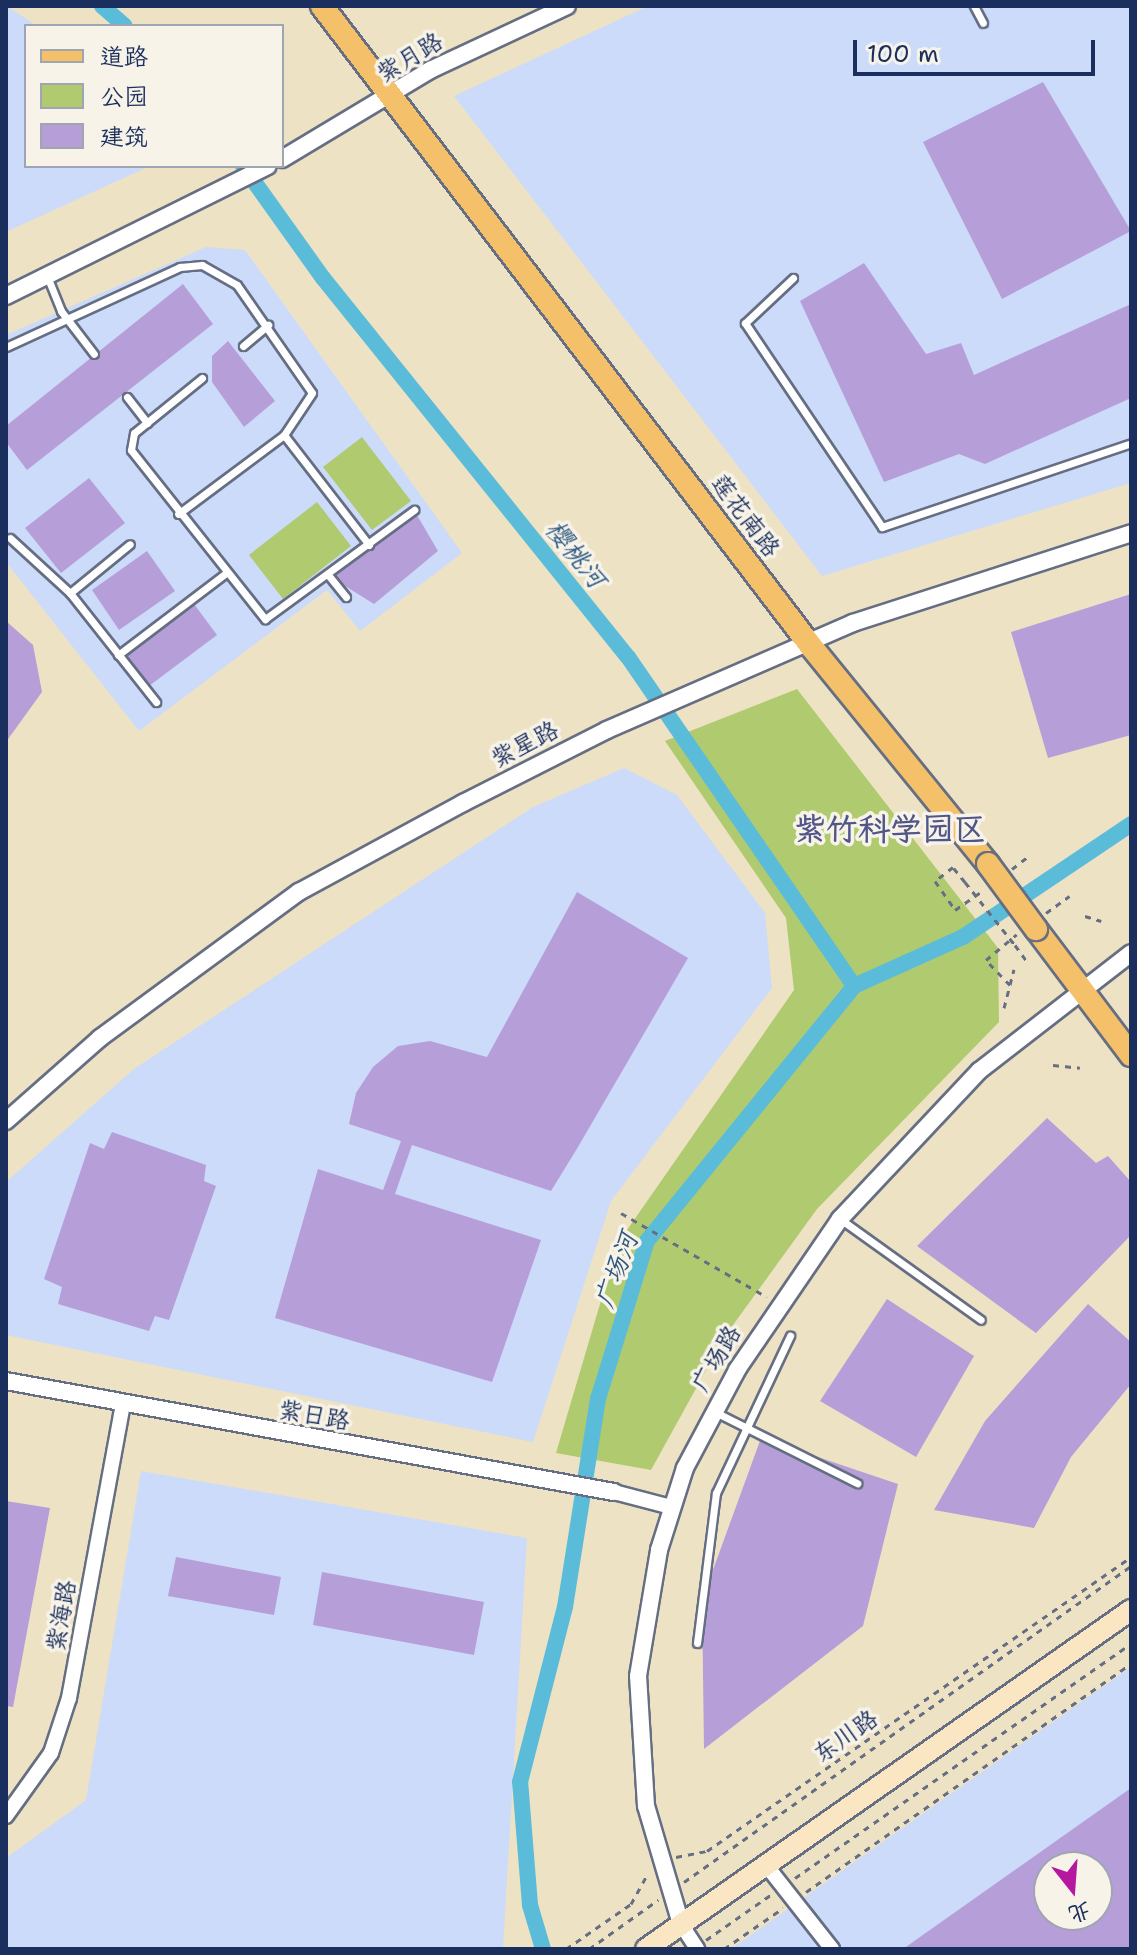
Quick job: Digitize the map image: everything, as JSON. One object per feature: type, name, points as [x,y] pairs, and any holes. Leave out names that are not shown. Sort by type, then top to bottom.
[{"type":"main road","name":"莲花南路","points":[[322,6],[810,645],[988,864],[1131,1055]]},
{"type":"main road","points":[[646,1949],[1131,1610]]},
{"type":"street","name":"紫月路","points":[[286,156],[392,97],[430,70],[567,6]]},
{"type":"street","points":[[6,296],[264,168]]},
{"type":"street","name":"紫星路","points":[[6,1121],[100,1038],[299,892],[607,730],[810,645],[853,623],[1131,533]]},
{"type":"street","name":"广场路","points":[[681,1924],[646,1806],[638,1676],[671,1507],[715,1412],[779,1303],[840,1219],[979,1071],[1080,989],[1131,953]]},
{"type":"street","name":"紫日路","points":[[6,1381],[122,1408],[614,1492]]},
{"type":"street","name":"紫海路","points":[[9,1808],[51,1753],[69,1698],[122,1408]]},
{"type":"street","points":[[614,1492],[671,1507]]},
{"type":"street","points":[[766,1865],[832,1949]]},
{"type":"street","points":[[681,1924],[696,1948]]},
{"type":"lane","points":[[974,6],[983,23]]},
{"type":"lane","points":[[6,347],[153,277],[202,265],[237,285],[268,325],[312,393],[284,435],[178,514]]},
{"type":"lane","points":[[47,276],[66,317],[94,354]]},
{"type":"lane","points":[[793,278],[745,323],[882,527],[1131,443]]},
{"type":"lane","points":[[243,346],[268,325]]},
{"type":"lane","points":[[202,378],[147,423],[131,441],[134,461],[265,619],[329,576],[414,510]]},
{"type":"lane","points":[[127,397],[147,423]]},
{"type":"lane","points":[[284,435],[369,545]]},
{"type":"lane","points":[[10,538],[70,593],[156,702]]},
{"type":"lane","points":[[70,593],[130,544]]},
{"type":"lane","points":[[118,655],[226,573]]},
{"type":"lane","points":[[329,576],[346,597]]},
{"type":"lane","points":[[840,1219],[981,1320]]},
{"type":"lane","points":[[697,1643],[716,1493],[790,1336]]},
{"type":"lane","points":[[715,1412],[857,1483]]},
{"type":"path","points":[[965,905],[955,910],[935,881],[953,867],[1026,960]]},
{"type":"path","points":[[1085,916],[1101,921]]},
{"type":"path","points":[[998,948],[986,960],[1010,985]]},
{"type":"path","points":[[1004,1008],[1014,969]]},
{"type":"path","points":[[1053,1065],[1080,1068]]},
{"type":"path","points":[[621,1213],[694,1258],[779,1303]]},
{"type":"path","points":[[566,1949],[631,1904],[643,1876],[663,1864],[707,1851],[1131,1557]]},
{"type":"path","name":"东川路","points":[[589,1949],[1131,1566]]},
{"type":"path","points":[[696,1948],[1131,1644]]},
{"type":"path","points":[[724,1949],[1131,1664]]},
{"type":"shaded area","points":[[7,6],[34,24],[24,24],[24,168],[146,168],[6,232]]},
{"type":"shaded area","points":[[648,6],[1131,6],[1131,483],[822,576],[454,96]]},
{"type":"shaded area","points":[[206,247],[245,250],[462,553],[360,631],[327,590],[139,731],[6,562],[6,335]]},
{"type":"shaded area","points":[[624,768],[677,795],[765,913],[772,988],[611,1201],[533,1442],[6,1335],[6,1182],[134,1069],[533,807]]},
{"type":"shaded area","points":[[141,1471],[527,1538],[503,1949],[6,1949],[6,1858],[86,1800]]},
{"type":"shaded area","points":[[1131,1667],[1131,1949],[731,1949]]},
{"type":"green space","points":[[362,437],[411,501],[372,530],[323,467]]},
{"type":"green space","points":[[317,502],[351,546],[283,599],[249,555]]},
{"type":"green space","points":[[797,689],[998,948],[999,1022],[817,1209],[725,1336],[651,1470],[556,1453],[618,1243],[794,990],[786,918],[665,741]]},
{"type":"building","points":[[1043,82],[1131,231],[1002,299],[923,142]]},
{"type":"building","points":[[864,263],[926,354],[961,343],[974,375],[1131,304],[1131,398],[985,464],[959,454],[884,482],[800,301]]},
{"type":"building","points":[[183,284],[213,324],[27,470],[6,442],[6,426]]},
{"type":"building","points":[[228,341],[275,401],[244,427],[212,382],[212,356]]},
{"type":"building","points":[[89,478],[125,523],[61,573],[25,528]]},
{"type":"building","points":[[414,510],[438,551],[374,604],[329,576]]},
{"type":"building","points":[[147,551],[175,591],[119,630],[92,590]]},
{"type":"building","points":[[1131,594],[1131,735],[1048,758],[1011,632]]},
{"type":"building","points":[[191,600],[217,635],[145,689],[118,655]]},
{"type":"building","points":[[6,621],[33,645],[42,692],[6,742]]},
{"type":"building","points":[[577,892],[688,958],[578,1147],[551,1191],[412,1145],[395,1194],[541,1240],[492,1382],[275,1318],[318,1169],[383,1190],[401,1141],[349,1124],[356,1093],[373,1067],[398,1046],[430,1041],[487,1057]]},
{"type":"building","points":[[1047,1118],[1096,1163],[1108,1156],[1131,1182],[1131,1235],[1036,1333],[917,1246]]},
{"type":"building","points":[[112,1132],[206,1165],[204,1181],[216,1186],[169,1320],[155,1316],[149,1331],[58,1304],[62,1287],[44,1279],[90,1143],[104,1149]]},
{"type":"building","points":[[887,1299],[974,1356],[916,1457],[820,1401]]},
{"type":"building","points":[[1088,1304],[1131,1342],[1131,1384],[1071,1457],[1034,1528],[934,1510],[985,1421]]},
{"type":"building","points":[[761,1438],[898,1484],[863,1626],[704,1749],[702,1600]]},
{"type":"building","points":[[6,1501],[50,1508],[13,1707],[6,1706]]},
{"type":"building","points":[[176,1557],[281,1577],[274,1615],[168,1596]]},
{"type":"building","points":[[322,1572],[484,1602],[474,1655],[313,1625]]},
{"type":"building","points":[[1131,1788],[1131,1949],[903,1949],[1033,1857],[1033,1931],[1113,1931],[1113,1851],[1042,1851]]},
{"type":"waterway","name":"樱桃河","points":[[102,6],[123,24]]},
{"type":"waterway","name":"樱桃河","points":[[244,168],[323,278],[628,657],[854,986]]},
{"type":"waterway","name":"广场河","points":[[543,1949],[530,1905],[520,1782],[565,1607],[598,1399],[647,1241],[854,986],[963,937],[1131,824]]},
{"type":"district","name":"紫竹科学园区","points":[[890,829]]}]
